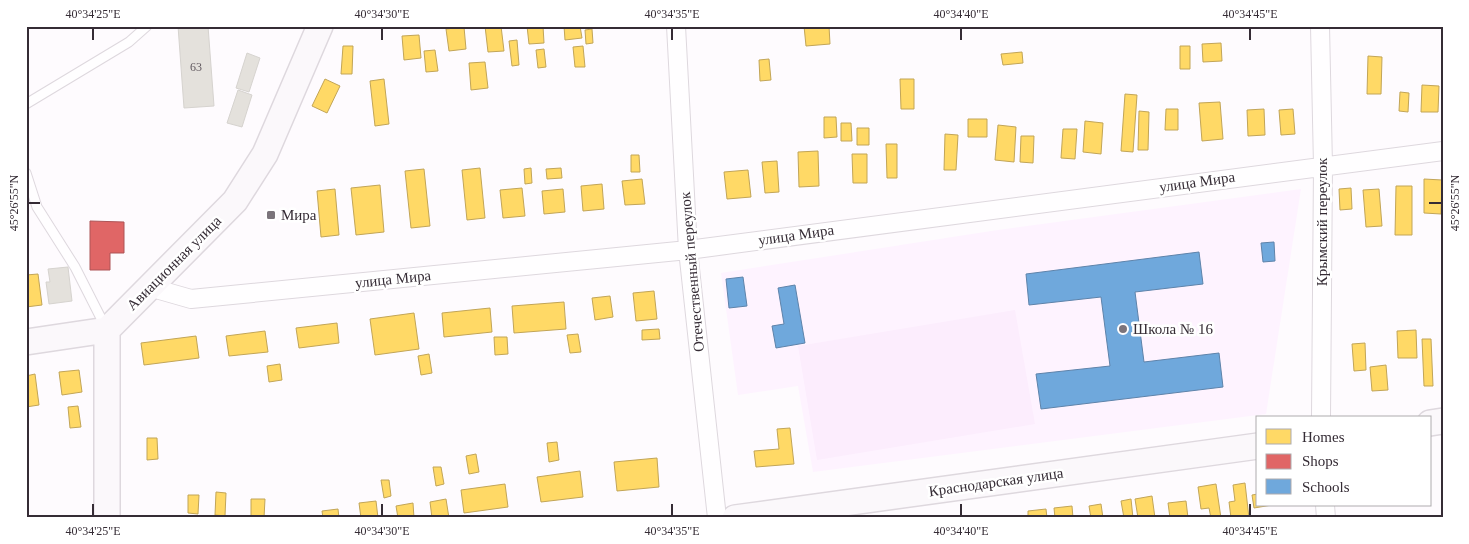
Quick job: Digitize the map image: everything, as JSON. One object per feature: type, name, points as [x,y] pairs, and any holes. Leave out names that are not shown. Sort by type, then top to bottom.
[{"type":"main road","name":"Авиационная улица","points":[[107,330],[235,201],[264,154],[320,26]]},
{"type":"main road","points":[[26,342],[107,330],[107,518]]},
{"type":"main road","name":"Краснодарская улица","points":[[735,518],[1256,446]]},
{"type":"street","name":"Отечественный переулок","points":[[676,26],[688,250],[717,518]]},
{"type":"street","name":"Крымский переулок","points":[[1320,26],[1323,166],[1320,416]]},
{"type":"street","name":"улица Мира","points":[[149,287],[190,299],[688,250],[1443,151]]},
{"type":"lane","points":[[26,104],[129,42],[147,26]]},
{"type":"lane","points":[[26,173],[37,208],[75,267],[107,330]]},
{"type":"shaded area","points":[[1301,189],[1266,414],[813,472],[798,386],[738,395],[721,273],[991,231]]},
{"type":"shaded area","points":[[1015,310],[1035,424],[817,460],[798,346]]},
{"type":"building: Homes","points":[[485,26],[501,26],[504,51],[488,52]]},
{"type":"building: Homes","points":[[527,26],[543,26],[544,43],[529,44]]},
{"type":"building: Homes","points":[[564,26],[580,26],[582,38],[565,40]]},
{"type":"building: Homes","points":[[804,26],[829,26],[830,44],[806,46]]},
{"type":"building: Homes","points":[[464,27],[466,49],[449,51],[446,29]]},
{"type":"building: Homes","points":[[592,29],[593,43],[586,44],[585,30]]},
{"type":"building: Homes","points":[[419,35],[421,58],[404,60],[402,36]]},
{"type":"building: Homes","points":[[517,40],[519,65],[512,66],[509,41]]},
{"type":"building: Homes","points":[[1221,43],[1222,61],[1203,62],[1202,44]]},
{"type":"building: Homes","points":[[343,46],[353,46],[352,74],[341,74]]},
{"type":"building: Homes","points":[[583,46],[585,67],[575,67],[573,47]]},
{"type":"building: Homes","points":[[1180,46],[1190,46],[1190,69],[1180,69]]},
{"type":"building: Homes","points":[[544,49],[546,67],[538,68],[536,50]]},
{"type":"building: Homes","points":[[435,50],[438,71],[426,72],[424,51]]},
{"type":"building: Homes","points":[[1022,52],[1023,63],[1003,65],[1001,54]]},
{"type":"building: Homes","points":[[1368,56],[1382,57],[1381,94],[1367,94]]},
{"type":"building: Homes","points":[[769,59],[771,80],[760,81],[759,60]]},
{"type":"building: Homes","points":[[485,62],[488,88],[471,90],[469,63]]},
{"type":"building: Homes","points":[[325,79],[340,86],[327,113],[312,106]]},
{"type":"building: Homes","points":[[384,79],[389,124],[375,126],[370,81]]},
{"type":"building: Homes","points":[[900,79],[914,79],[914,109],[901,109]]},
{"type":"building: Homes","points":[[1422,85],[1439,86],[1438,112],[1421,112]]},
{"type":"building: Homes","points":[[1400,92],[1409,93],[1408,112],[1399,111]]},
{"type":"building: Homes","points":[[1125,94],[1137,95],[1133,152],[1121,151]]},
{"type":"building: Homes","points":[[1220,102],[1223,139],[1202,141],[1199,103]]},
{"type":"building: Homes","points":[[1166,109],[1178,109],[1178,130],[1165,130]]},
{"type":"building: Homes","points":[[1264,109],[1265,135],[1248,136],[1247,110]]},
{"type":"building: Homes","points":[[1293,109],[1295,134],[1281,135],[1279,110]]},
{"type":"building: Homes","points":[[1139,111],[1149,112],[1148,150],[1138,150]]},
{"type":"building: Homes","points":[[824,117],[836,117],[837,137],[824,138]]},
{"type":"building: Homes","points":[[968,119],[987,119],[987,137],[968,137]]},
{"type":"building: Homes","points":[[1085,121],[1103,123],[1101,154],[1083,152]]},
{"type":"building: Homes","points":[[841,123],[851,123],[852,141],[841,141]]},
{"type":"building: Homes","points":[[998,125],[1016,127],[1014,162],[995,160]]},
{"type":"building: Homes","points":[[857,128],[869,128],[869,145],[857,145]]},
{"type":"building: Homes","points":[[1063,129],[1077,129],[1075,159],[1061,158]]},
{"type":"building: Homes","points":[[945,134],[958,135],[956,170],[944,170]]},
{"type":"building: Homes","points":[[1021,136],[1034,136],[1033,163],[1020,162]]},
{"type":"building: Homes","points":[[886,144],[897,144],[897,178],[887,178]]},
{"type":"building: Homes","points":[[818,151],[819,186],[799,187],[798,152]]},
{"type":"building: Homes","points":[[852,154],[867,154],[867,183],[853,183]]},
{"type":"building: Homes","points":[[631,155],[639,155],[640,172],[631,172]]},
{"type":"building: Homes","points":[[777,161],[779,192],[765,193],[762,162]]},
{"type":"building: Homes","points":[[480,168],[485,218],[467,220],[462,170]]},
{"type":"building: Homes","points":[[531,168],[532,183],[525,184],[524,169]]},
{"type":"building: Homes","points":[[561,168],[562,178],[547,179],[546,169]]},
{"type":"building: Homes","points":[[424,169],[430,226],[411,228],[405,171]]},
{"type":"building: Homes","points":[[748,170],[751,197],[727,199],[724,172]]},
{"type":"building: Homes","points":[[642,179],[645,204],[625,205],[622,181]]},
{"type":"building: Homes","points":[[1424,179],[1442,180],[1441,214],[1424,213]]},
{"type":"building: Homes","points":[[602,184],[604,209],[583,211],[581,186]]},
{"type":"building: Homes","points":[[380,185],[384,232],[356,235],[351,188]]},
{"type":"building: Homes","points":[[1396,186],[1412,186],[1412,235],[1395,235]]},
{"type":"building: Homes","points":[[522,188],[525,216],[503,218],[500,190]]},
{"type":"building: Homes","points":[[1351,188],[1352,209],[1340,210],[1339,189]]},
{"type":"building: Homes","points":[[335,189],[339,235],[321,237],[317,191]]},
{"type":"building: Homes","points":[[563,189],[565,212],[544,214],[542,191]]},
{"type":"building: Homes","points":[[1379,189],[1382,226],[1366,227],[1363,190]]},
{"type":"building: Homes","points":[[38,274],[42,305],[26,307],[26,275]]},
{"type":"building: Homes","points":[[654,291],[657,319],[636,321],[633,293]]},
{"type":"building: Homes","points":[[610,296],[613,317],[595,320],[592,298]]},
{"type":"building: Homes","points":[[564,302],[566,329],[514,333],[512,306]]},
{"type":"building: Homes","points":[[490,308],[492,332],[444,337],[442,313]]},
{"type":"building: Homes","points":[[414,313],[419,349],[375,355],[370,319]]},
{"type":"building: Homes","points":[[337,323],[339,343],[299,348],[296,328]]},
{"type":"building: Homes","points":[[659,329],[660,339],[642,340],[642,330]]},
{"type":"building: Homes","points":[[1416,330],[1417,358],[1398,358],[1397,331]]},
{"type":"building: Homes","points":[[265,331],[268,352],[229,356],[226,336]]},
{"type":"building: Homes","points":[[578,334],[581,352],[570,353],[567,335]]},
{"type":"building: Homes","points":[[196,336],[199,358],[144,365],[141,343]]},
{"type":"building: Homes","points":[[494,337],[507,337],[508,354],[495,355]]},
{"type":"building: Homes","points":[[1422,339],[1431,339],[1433,386],[1424,386]]},
{"type":"building: Homes","points":[[1365,343],[1366,370],[1354,371],[1352,344]]},
{"type":"building: Homes","points":[[429,354],[432,373],[421,375],[418,356]]},
{"type":"building: Homes","points":[[280,364],[282,380],[269,382],[267,366]]},
{"type":"building: Homes","points":[[1386,365],[1388,390],[1372,391],[1370,367]]},
{"type":"building: Homes","points":[[79,370],[82,392],[62,395],[59,372]]},
{"type":"building: Homes","points":[[35,374],[39,405],[26,407],[26,376]]},
{"type":"building: Homes","points":[[78,406],[81,427],[70,428],[68,407]]},
{"type":"building: Homes","points":[[790,428],[794,464],[756,467],[754,451],[779,449],[777,429]]},
{"type":"building: Homes","points":[[147,438],[157,438],[158,459],[147,460]]},
{"type":"building: Homes","points":[[557,442],[559,460],[549,462],[547,443]]},
{"type":"building: Homes","points":[[476,454],[479,472],[469,474],[466,456]]},
{"type":"building: Homes","points":[[657,458],[659,487],[617,491],[614,462]]},
{"type":"building: Homes","points":[[433,467],[441,467],[444,484],[436,486]]},
{"type":"building: Homes","points":[[580,471],[583,497],[541,502],[537,477]]},
{"type":"building: Homes","points":[[381,480],[389,480],[391,496],[384,498]]},
{"type":"building: Homes","points":[[1245,483],[1249,518],[1231,518],[1229,502],[1235,501],[1233,485]]},
{"type":"building: Homes","points":[[505,484],[508,507],[464,513],[461,490]]},
{"type":"building: Homes","points":[[1216,484],[1221,518],[1211,518],[1209,508],[1201,509],[1198,487]]},
{"type":"building: Homes","points":[[216,492],[226,493],[225,516],[215,515]]},
{"type":"building: Homes","points":[[1256,494],[1256,506],[1266,506],[1254,508],[1252,495]]},
{"type":"building: Homes","points":[[188,495],[199,495],[198,514],[188,513]]},
{"type":"building: Homes","points":[[1152,496],[1155,518],[1138,518],[1135,499]]},
{"type":"building: Homes","points":[[251,499],[265,499],[264,518],[251,518]]},
{"type":"building: Homes","points":[[446,499],[449,518],[432,518],[430,502]]},
{"type":"building: Homes","points":[[1131,499],[1133,518],[1124,518],[1121,501]]},
{"type":"building: Homes","points":[[376,501],[378,518],[361,518],[359,503]]},
{"type":"building: Homes","points":[[1186,501],[1188,518],[1170,518],[1168,503]]},
{"type":"building: Homes","points":[[413,503],[414,518],[398,518],[396,506]]},
{"type":"building: Homes","points":[[1101,504],[1103,518],[1091,518],[1089,506]]},
{"type":"building: Homes","points":[[1072,506],[1073,518],[1055,518],[1054,508]]},
{"type":"building: Homes","points":[[338,509],[339,518],[323,518],[322,511]]},
{"type":"building: Homes","points":[[1046,509],[1047,518],[1028,518],[1028,511]]},
{"type":"building: Shops","points":[[90,221],[124,222],[124,253],[110,253],[110,270],[90,270]]},
{"type":"building: Schools","points":[[1274,242],[1275,261],[1263,262],[1261,243]]},
{"type":"building: Schools","name":"Школа № 16","points":[[1199,252],[1203,284],[1135,292],[1144,362],[1219,353],[1223,387],[1041,409],[1036,374],[1110,366],[1101,297],[1029,305],[1026,274]]},
{"type":"building: Schools","points":[[743,277],[747,306],[729,308],[726,279]]},
{"type":"building: Schools","points":[[795,285],[805,343],[776,348],[772,326],[784,324],[778,288]]},
{"type":"building: Other","points":[[178,26],[208,26],[214,106],[184,108]]},
{"type":"building: Other","points":[[247,53],[260,58],[249,92],[236,88]]},
{"type":"building: Other","points":[[238,90],[252,95],[242,127],[227,123]]},
{"type":"building: Other","points":[[68,267],[72,301],[49,304],[46,282],[50,282],[48,269]]},
{"type":"place","name":"Мира","points":[[271,215]]},
{"type":"place","name":"Школа № 16","points":[[1123,329]]}]
